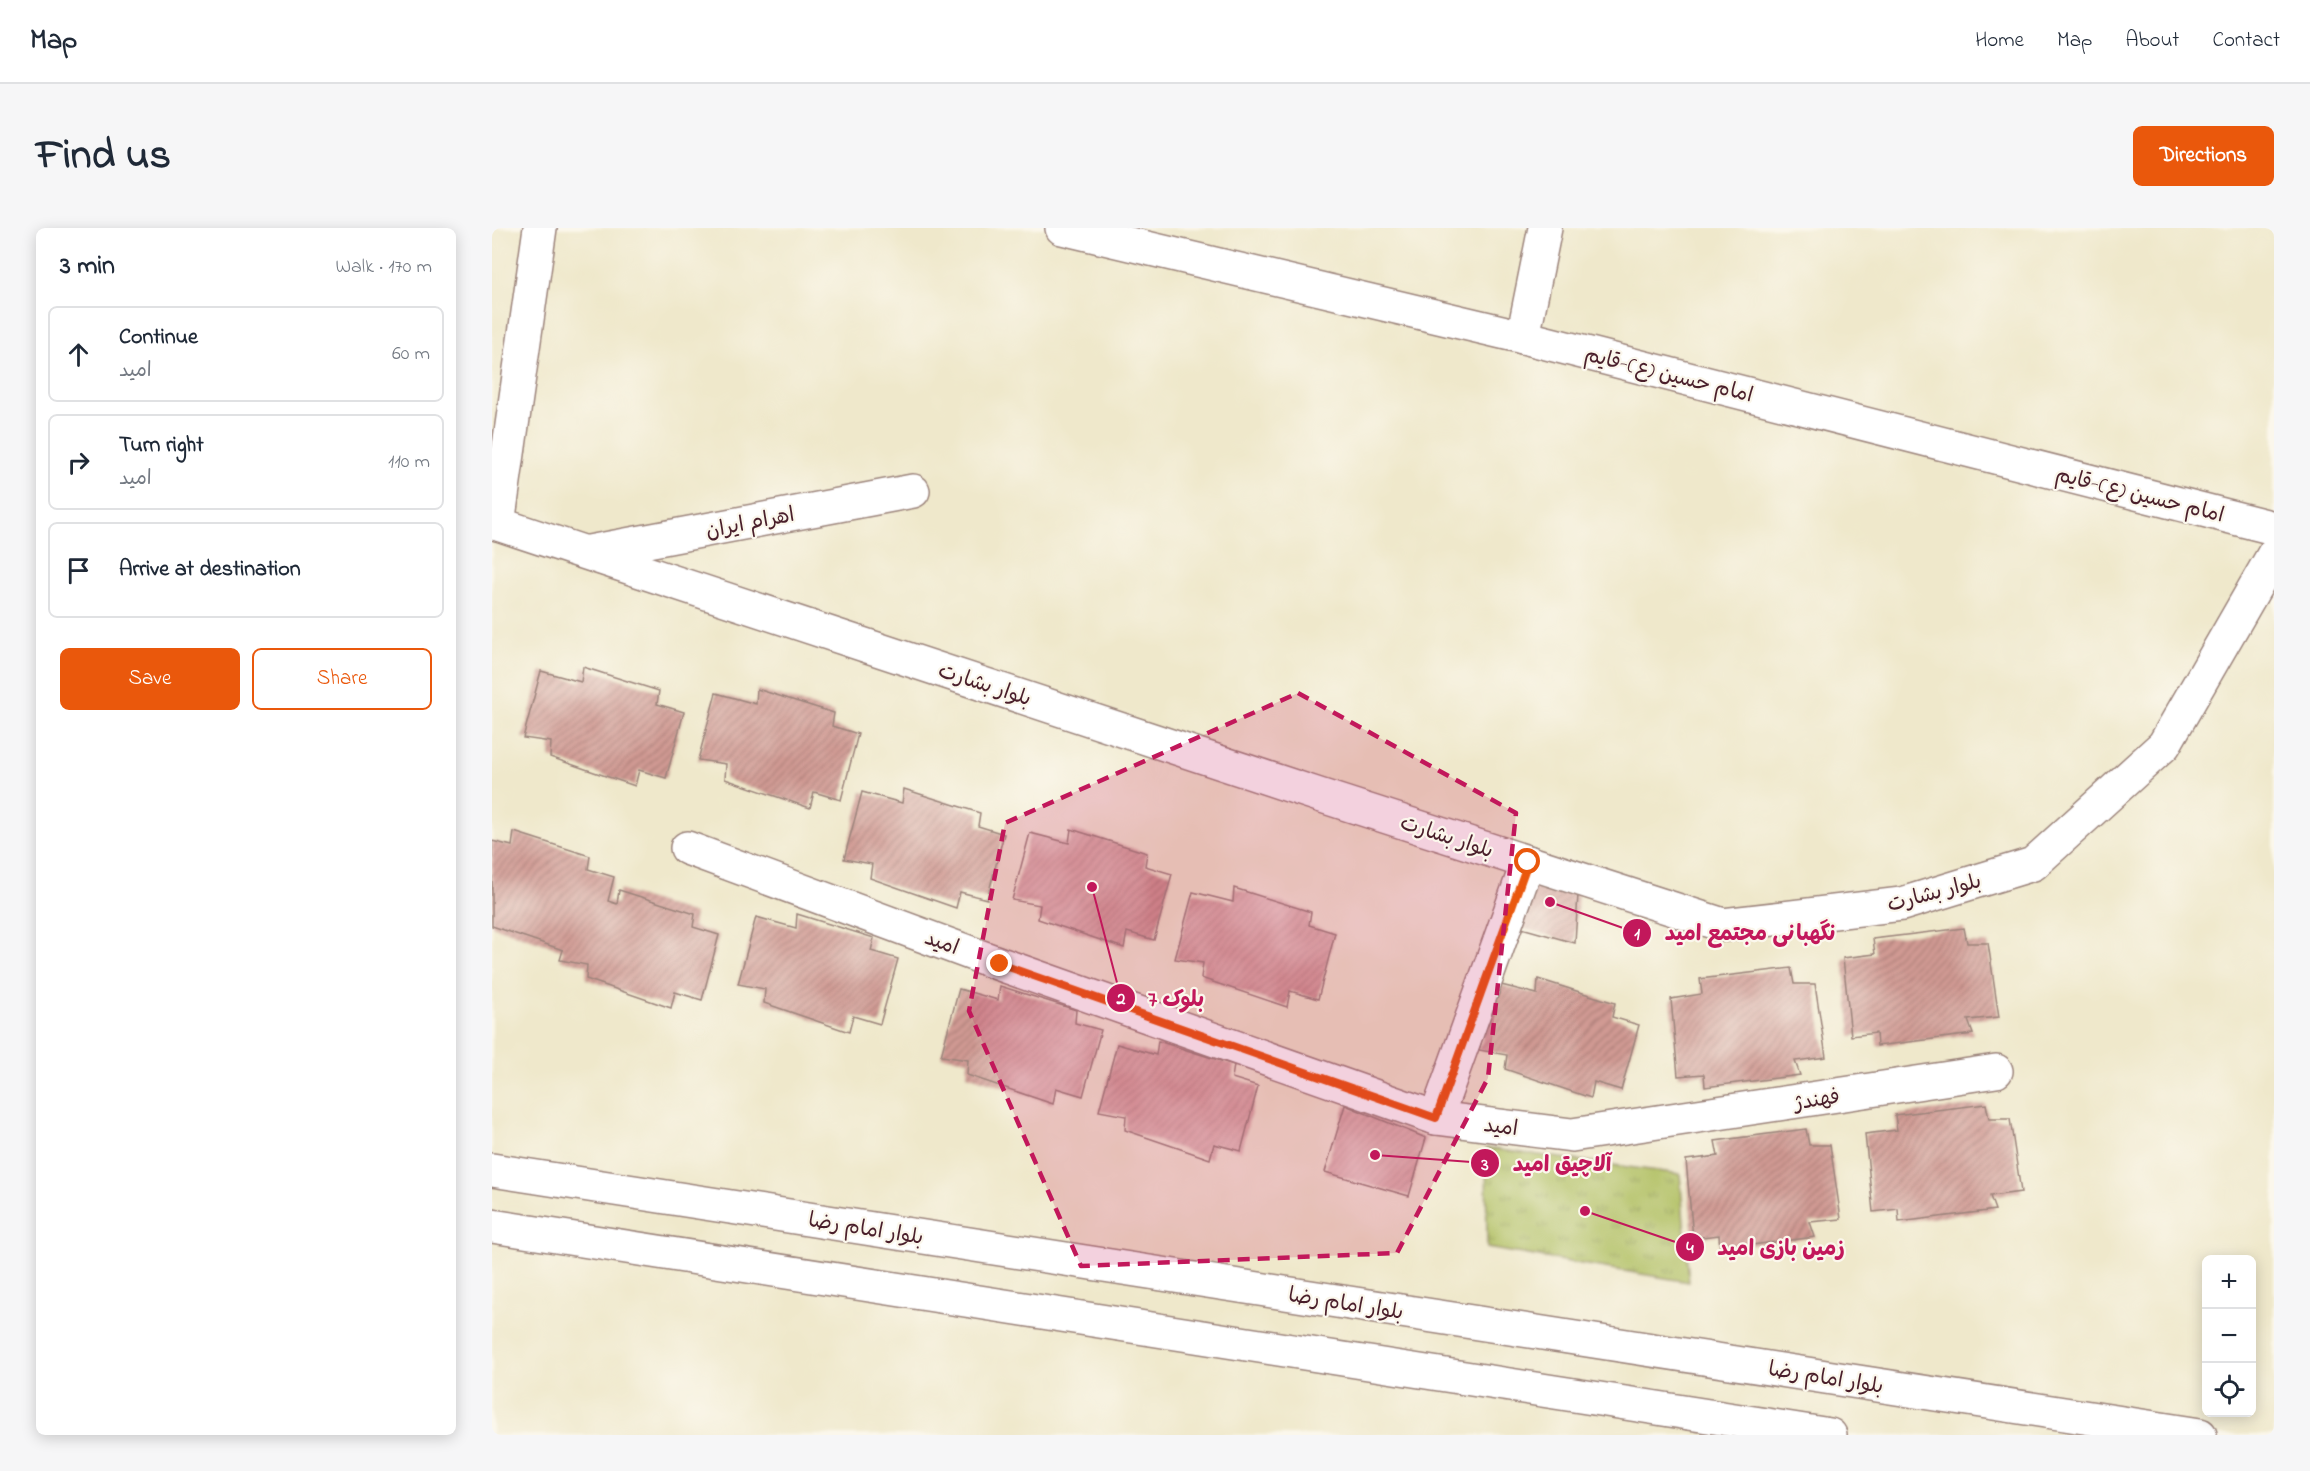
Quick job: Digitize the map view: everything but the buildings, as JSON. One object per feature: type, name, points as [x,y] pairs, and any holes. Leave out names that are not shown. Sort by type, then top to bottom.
[{"type":"street","points":[[495,523],[540,228]]},
{"type":"street","name":"امام حسین (ع)-قایم","points":[[1062,228],[1523,337],[2274,528]]},
{"type":"street","points":[[1523,337],[1545,228]]},
{"type":"street","name":"اهرام ایران","points":[[587,553],[913,491]]},
{"type":"street","name":"بلوار بشارت","points":[[495,523],[1723,925],[1902,904],[2033,864],[2164,745],[2274,554]]},
{"type":"street","name":"امید","points":[[687,848],[1000,964],[1436,1118],[1572,1135],[1638,1126]]},
{"type":"street","points":[[1436,1118],[1528,862]]},
{"type":"street","name":"فهندژ","points":[[1638,1126],[1996,1071]]},
{"type":"street","name":"بلوار امام رضا","points":[[492,1170],[2200,1435]]},
{"type":"street","points":[[492,1226],[1830,1435]]},
{"type":"highlighted area","points":[[1298,693],[1516,813],[1488,1078],[1397,1253],[1081,1266],[969,1011],[1005,823]]},
{"type":"green space","points":[[1486,1148],[1680,1174],[1689,1282],[1487,1248]]},
{"type":"place","name":"بلوک 7","points":[[1092,887]]},
{"type":"place","name":"نگهبانی مجتمع امید","points":[[1550,902]]},
{"type":"place","name":"آلاچیق امید","points":[[1375,1155]]},
{"type":"place","name":"زمین بازی امید","points":[[1585,1211]]},
{"type":"route","points":[[1000,964],[1436,1118],[1528,862]]}]
